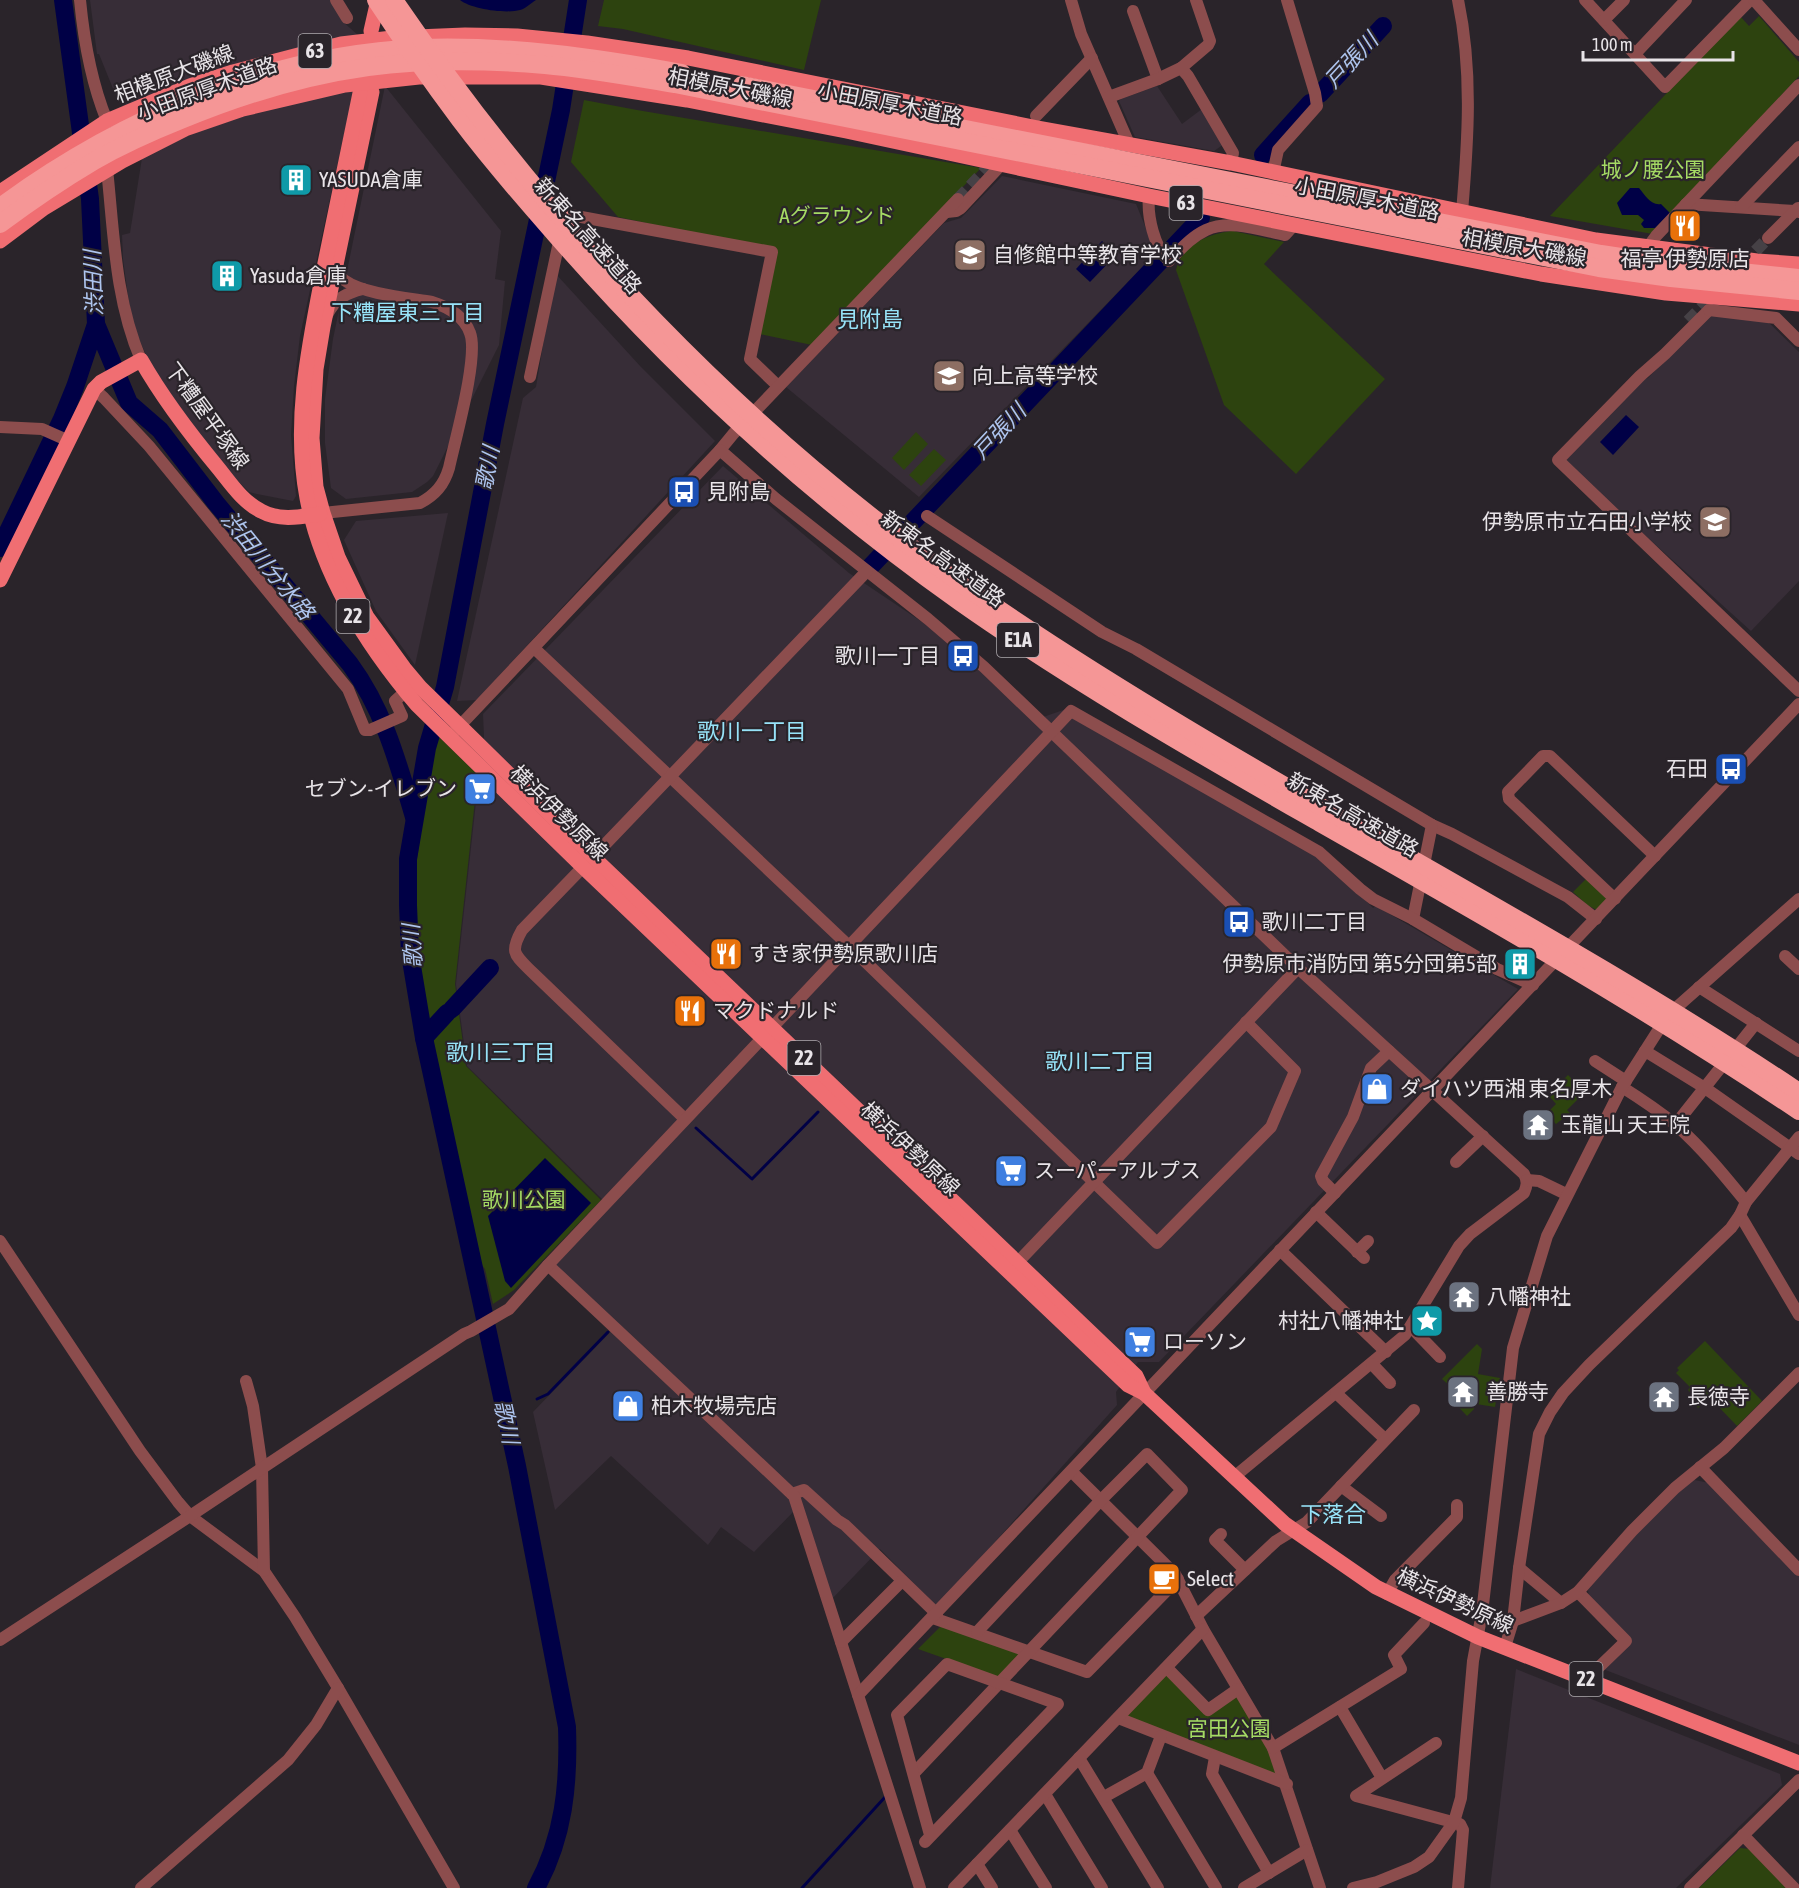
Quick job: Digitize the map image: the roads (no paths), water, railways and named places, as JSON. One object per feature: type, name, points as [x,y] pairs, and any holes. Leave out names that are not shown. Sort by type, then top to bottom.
[{"type":"highway","name":"新東名高速道路","points":[[377,0],[461,122],[517,191],[641,329],[786,465],[887,548],[998,627],[1128,711],[1623,998],[1720,1058],[1799,1111]]},
{"type":"highway","name":"新東名高速道路","points":[[392,0],[473,112],[527,180],[653,320],[729,395],[784,444],[878,521],[970,590],[1136,697],[1630,985],[1727,1044],[1799,1092]]},
{"type":"highway","name":"小田原厚木道路","points":[[0,207],[29,186],[98,156],[148,118],[234,83],[322,60],[373,52],[420,48],[482,48],[692,75],[1601,254],[1674,265],[1799,278]]},
{"type":"highway","name":"小田原厚木道路","points":[[582,62],[687,87],[1599,268],[1799,291]]},
{"type":"highway","name":"小田原厚木道路","points":[[0,224],[71,167]]},
{"type":"main road","points":[[377,0],[378,30],[392,0]]},
{"type":"main road","name":"相模原大磯線","points":[[98,156],[107,121],[190,86],[341,44],[392,38],[465,35],[546,58],[582,62],[688,58],[1038,128],[1231,163],[1596,240],[1647,248],[1799,264]]},
{"type":"main road","name":"相模原大磯線","points":[[0,192],[98,156],[243,110],[345,84],[418,77],[546,58]]},
{"type":"main road","name":"相模原大磯線","points":[[582,62],[687,100],[834,128],[1294,225],[1541,274],[1666,293],[1708,303],[1777,310],[1799,304]]},
{"type":"main road","name":"横浜伊勢原線","points":[[317,514],[312,438],[316,369],[366,93],[312,327],[304,377],[301,439],[303,466],[317,514],[367,617],[413,689],[588,862],[1128,1385],[1144,1393],[1278,1519],[1387,1594],[1478,1637],[1799,1763]]},
{"type":"main road","name":"相模原大磯線","points":[[0,241],[44,208],[71,167]]},
{"type":"main road","name":"下糟屋平塚線","points":[[98,386],[139,361],[212,461],[244,499],[262,512],[279,517],[317,514]]},
{"type":"main road","points":[[0,580],[98,386]]},
{"type":"main road","name":"横浜伊勢原線","points":[[413,689],[417,705],[451,727]]},
{"type":"main road","name":"横浜伊勢原線","points":[[767,1033],[1137,1376],[1144,1393]]},
{"type":"street","points":[[80,0],[90,71],[107,121]]},
{"type":"street","points":[[336,0],[347,18]]},
{"type":"street","points":[[1071,0],[1081,34],[1129,144]]},
{"type":"street","points":[[1273,173],[1278,150],[1315,110],[1317,103],[1287,0]]},
{"type":"street","points":[[1458,0],[1469,91],[1469,134],[1462,212]]},
{"type":"street","points":[[1585,0],[1665,87],[1752,0],[1799,50]]},
{"type":"street","points":[[1604,20],[1624,0]]},
{"type":"street","points":[[1635,54],[1686,0]]},
{"type":"street","points":[[1109,97],[1158,80],[1181,68],[1208,45],[1210,41],[1196,9]]},
{"type":"street","points":[[1133,11],[1158,80]]},
{"type":"street","points":[[1036,116],[1092,58]]},
{"type":"street","points":[[1181,68],[1233,153],[1231,163]]},
{"type":"street","points":[[1647,248],[1799,85]]},
{"type":"street","points":[[1741,207],[1799,147]]},
{"type":"street","points":[[98,156],[124,312],[139,361]]},
{"type":"street","points":[[946,212],[961,208],[1001,165]]},
{"type":"street","points":[[1149,196],[1155,236],[1169,261],[1192,239],[1206,230],[1236,225],[1286,235],[1294,225]]},
{"type":"street","points":[[451,727],[534,648],[778,386],[958,199]]},
{"type":"street","points":[[1686,204],[1798,210]]},
{"type":"street","points":[[1768,238],[1798,210]]},
{"type":"street","points":[[530,377],[565,214],[772,252],[750,359],[778,386]]},
{"type":"street","points":[[317,514],[420,503],[440,488],[449,468],[472,359],[472,336],[469,328],[449,308],[432,302],[363,289],[339,275],[337,263]]},
{"type":"street","points":[[325,321],[332,305],[337,300],[346,294],[363,289]]},
{"type":"street","points":[[1708,303],[1665,354],[1640,376],[1558,460],[1799,691]]},
{"type":"street","points":[[1777,310],[1799,340]]},
{"type":"street","points":[[1665,354],[1663,348],[1688,321]]},
{"type":"street","points":[[98,386],[348,689],[365,730],[399,719],[402,716],[395,701],[413,689]]},
{"type":"street","points":[[0,427],[42,429],[69,441]]},
{"type":"street","points":[[720,450],[776,499],[928,619],[984,667],[1298,968],[1524,1174],[1527,1180],[1524,1193],[1470,1234],[1459,1246],[1405,1335],[1234,1477]]},
{"type":"street","points":[[927,516],[1102,632],[1136,649],[1432,825],[1568,897],[1596,919]]},
{"type":"street","points":[[685,1119],[532,972],[513,950],[522,930],[867,571]]},
{"type":"street","points":[[534,648],[849,946],[1158,1244],[1271,1127],[1295,1071],[1246,1022]]},
{"type":"street","points":[[858,1695],[1799,705]]},
{"type":"street","points":[[0,1640],[464,1334],[509,1309],[685,1119],[1071,711],[1319,852],[1366,894],[1497,969],[1533,985]]},
{"type":"street","points":[[1615,899],[1509,799],[1508,792],[1543,756],[1550,756],[1655,856]]},
{"type":"street","points":[[1390,790],[1400,806]]},
{"type":"street","points":[[1413,919],[1432,825]]},
{"type":"street","points":[[1353,1888],[1377,1882],[1414,1867],[1429,1857],[1454,1822],[1461,1798],[1473,1661],[1478,1637],[1513,1348],[1546,1236],[1624,1084],[1668,1015],[1799,899]]},
{"type":"street","points":[[1785,956],[1799,969]]},
{"type":"street","points":[[1017,1263],[1298,968]]},
{"type":"street","points":[[1698,987],[1799,1051]]},
{"type":"street","points":[[1675,1125],[1756,1023]]},
{"type":"street","points":[[1335,1193],[1323,1181],[1322,1176],[1353,1117],[1371,1068],[1389,1051]]},
{"type":"street","points":[[1645,1051],[1705,1088],[1795,1151]]},
{"type":"street","points":[[1600,1061],[1707,1155],[1746,1202]]},
{"type":"street","points":[[1456,1162],[1483,1136]]},
{"type":"street","points":[[1505,1647],[1513,1621],[1539,1434],[1550,1412],[1563,1392],[1589,1365],[1731,1228],[1746,1202],[1795,1151],[1799,1137]]},
{"type":"street","points":[[1527,1180],[1539,1180],[1566,1194]]},
{"type":"street","points":[[1316,1212],[1360,1255],[1368,1241]]},
{"type":"street","points":[[1740,1215],[1799,1315]]},
{"type":"street","points":[[0,1241],[140,1451],[190,1516],[264,1571],[338,1688],[454,1888]]},
{"type":"street","points":[[1280,1251],[1386,1352]]},
{"type":"street","points":[[548,1265],[794,1496],[920,1888]]},
{"type":"street","points":[[1411,1327],[1440,1357]]},
{"type":"street","points":[[1372,1364],[1390,1383]]},
{"type":"street","points":[[1513,1621],[1560,1603],[1578,1592],[1632,1531],[1675,1488],[1724,1448],[1798,1376]]},
{"type":"street","points":[[246,1381],[253,1407],[262,1468],[264,1571]]},
{"type":"street","points":[[1336,1393],[1385,1439]]},
{"type":"street","points":[[1196,1616],[1276,1541],[1307,1522],[1414,1410]]},
{"type":"street","points":[[914,1773],[1182,1490],[1147,1454],[978,1632]]},
{"type":"street","points":[[1700,1467],[1799,1570]]},
{"type":"street","points":[[1072,1472],[1178,1579],[1203,1629],[1273,1748],[1287,1784],[1320,1888]]},
{"type":"street","points":[[1341,1486],[1381,1516]]},
{"type":"street","points":[[792,1494],[804,1490],[837,1521],[845,1525],[935,1616],[1088,1672],[1178,1579]]},
{"type":"street","points":[[1387,1594],[1395,1580],[1449,1519],[1457,1517],[1457,1505]]},
{"type":"street","points":[[1215,1540],[1245,1570]]},
{"type":"street","points":[[1519,1568],[1560,1603]]},
{"type":"street","points":[[841,1642],[902,1581]]},
{"type":"street","points":[[1578,1592],[1626,1641],[1597,1669],[1592,1681]]},
{"type":"street","points":[[1273,1748],[1401,1669],[1394,1655],[1424,1623]]},
{"type":"street","points":[[954,1888],[1203,1629]]},
{"type":"street","points":[[947,1664],[1001,1682],[1058,1704],[927,1838],[914,1773],[897,1715],[947,1664]]},
{"type":"street","points":[[1167,1668],[1208,1710],[1238,1689]]},
{"type":"street","points":[[141,1888],[288,1760],[316,1725],[338,1688]]},
{"type":"street","points":[[1340,1707],[1382,1778]]},
{"type":"street","points":[[1118,1718],[1287,1784]]},
{"type":"street","points":[[1104,1797],[1147,1773],[1161,1736]]},
{"type":"street","points":[[1436,1743],[1356,1796],[1460,1824],[1462,1830],[1458,1888]]},
{"type":"street","points":[[1215,1757],[1212,1774],[1269,1873]]},
{"type":"street","points":[[1079,1758],[1158,1888]]},
{"type":"street","points":[[1147,1773],[1216,1888]]},
{"type":"street","points":[[1690,1888],[1799,1780]]},
{"type":"street","points":[[1045,1794],[1102,1888]]},
{"type":"street","points":[[1010,1830],[1046,1888]]},
{"type":"street","points":[[1743,1835],[1794,1888]]},
{"type":"street","points":[[1244,1888],[1307,1850]]},
{"type":"street","points":[[977,1864],[992,1888]]},
{"type":"waterway","name":"渋田川","points":[[0,548],[62,419],[96,324],[90,199],[63,0]]},
{"type":"waterway","name":"歌川","points":[[536,1888],[553,1849],[563,1810],[567,1769],[567,1727],[517,1466],[424,1038],[410,954],[408,859],[427,748],[445,687],[495,424],[561,110],[578,0]]},
{"type":"waterway","name":"戸張川","points":[[1320,94],[1383,26]]},
{"type":"waterway","name":"戸張川","points":[[1263,155],[1310,103]]},
{"type":"waterway","name":"戸張川","points":[[871,566],[1201,218]]},
{"type":"waterway","name":"渋田川分水路","points":[[96,324],[129,403],[160,430],[216,503],[350,664],[362,682],[389,738],[414,817]]},
{"type":"waterway","name":"戸張川","points":[[452,1009],[490,968]]},
{"type":"waterway","name":"戸張川","points":[[424,1038],[447,1013]]},
{"type":"waterway","points":[[696,1128],[752,1179],[818,1112]]},
{"type":"waterway","points":[[537,1399],[548,1394],[608,1332]]},
{"type":"waterway","points":[[802,1888],[886,1796]]},
{"type":"tunnel","points":[[958,199],[996,159]]},
{"type":"tunnel","points":[[1743,264],[1768,238]]},
{"type":"tunnel","points":[[1688,321],[1717,292]]},
{"type":"place","name":"YASUDA倉庫","points":[[296,180]]},
{"type":"place","name":"福亭 伊勢原店","points":[[1685,226]]},
{"type":"place","name":"自修館中等教育学校","points":[[970,255]]},
{"type":"place","name":"Yasuda倉庫","points":[[227,276]]},
{"type":"place","name":"向上高等学校","points":[[949,376]]},
{"type":"place","name":"見附島","points":[[684,492]]},
{"type":"place","name":"伊勢原市立石田小学校","points":[[1715,522]]},
{"type":"place","name":"歌川一丁目","points":[[963,656]]},
{"type":"place","name":"石田","points":[[1731,769]]},
{"type":"place","name":"セブン-イレブン","points":[[480,789]]},
{"type":"place","name":"歌川二丁目","points":[[1239,922]]},
{"type":"place","name":"すき家伊勢原歌川店","points":[[726,954]]},
{"type":"place","name":"伊勢原市消防団 第5分団第5部","points":[[1520,964]]},
{"type":"place","name":"マクドナルド","points":[[690,1011]]},
{"type":"place","name":"ダイハツ西湘 東名厚木","points":[[1377,1089]]},
{"type":"place","name":"玉龍山 天王院","points":[[1538,1125]]},
{"type":"place","name":"スーパーアルプス","points":[[1011,1171]]},
{"type":"place","name":"八幡神社","points":[[1464,1297]]},
{"type":"place","name":"村社八幡神社","points":[[1427,1321]]},
{"type":"place","name":"ローソン","points":[[1140,1342]]},
{"type":"place","name":"善勝寺","points":[[1463,1392]]},
{"type":"place","name":"長徳寺","points":[[1664,1397]]},
{"type":"place","name":"柏木牧場売店","points":[[628,1406]]},
{"type":"place","name":"Select","points":[[1164,1579]]},
{"type":"district","name":"下糟屋東三丁目","points":[[408,312]]},
{"type":"district","name":"見附島","points":[[870,319]]},
{"type":"district","name":"歌川一丁目","points":[[752,731]]},
{"type":"district","name":"歌川三丁目","points":[[501,1052]]},
{"type":"district","name":"歌川二丁目","points":[[1100,1061]]},
{"type":"district","name":"下落合","points":[[1333,1514]]},
{"type":"park label","name":"城ノ腰公園","points":[[1653,170]]},
{"type":"park label","name":"Aグラウンド","points":[[837,216]]},
{"type":"park label","name":"歌川公園","points":[[524,1200]]},
{"type":"park label","name":"宮田公園","points":[[1229,1729]]}]
